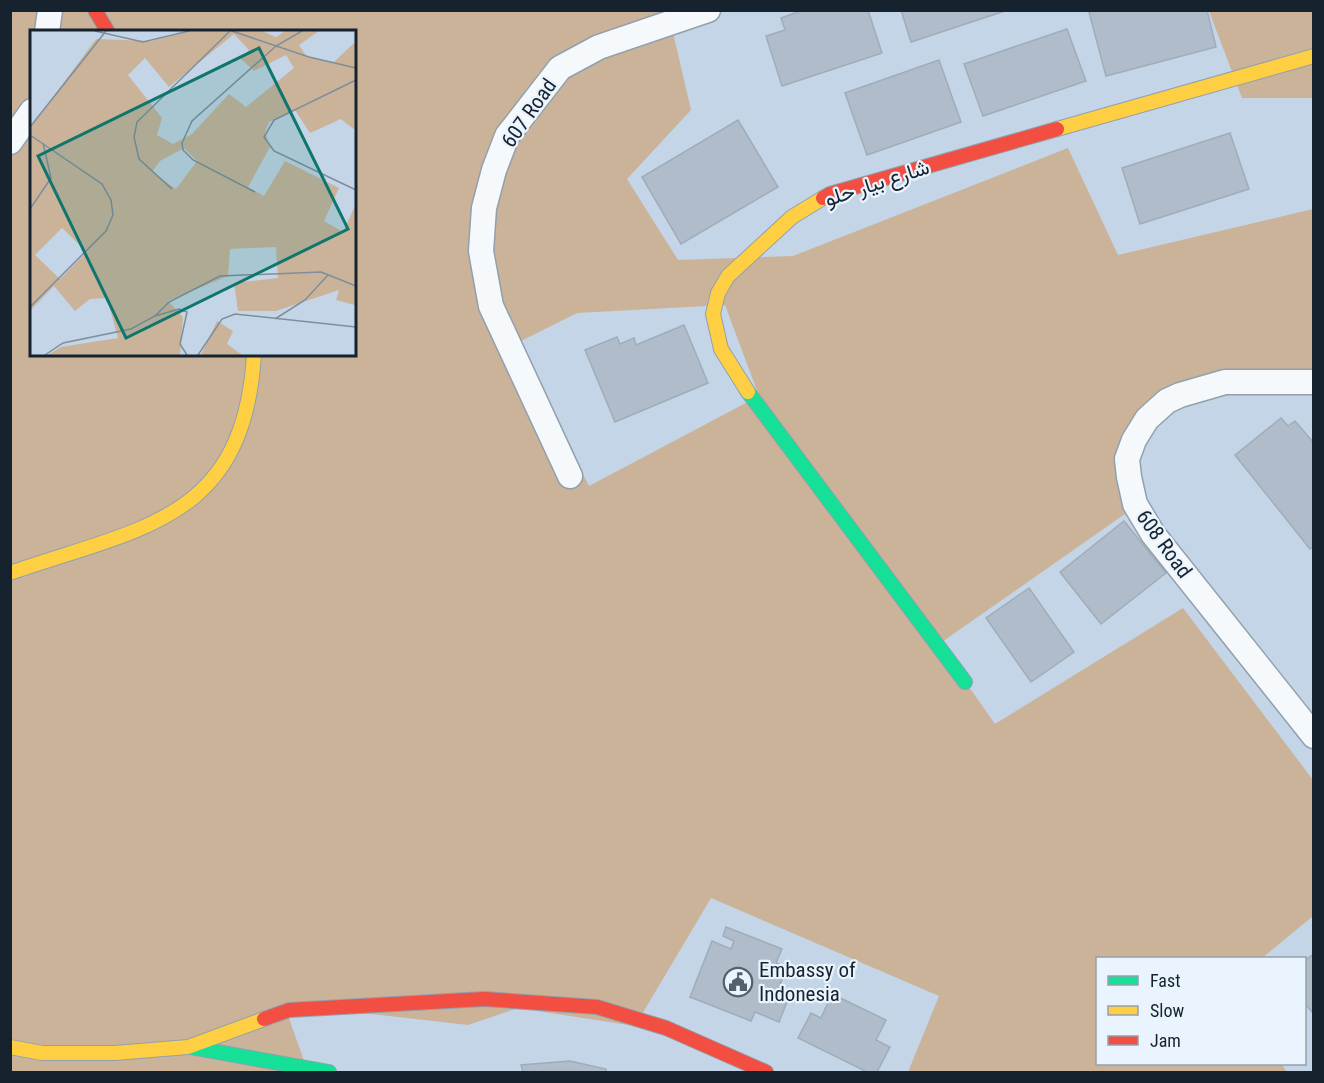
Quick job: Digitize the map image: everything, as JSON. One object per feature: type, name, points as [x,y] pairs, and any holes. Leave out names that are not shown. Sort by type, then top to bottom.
[{"type":"street","points":[[47,30],[50,10]]},
{"type":"street","points":[[95,10],[107,30]]},
{"type":"street","name":"607 Road","points":[[570,476],[490,306],[482,251],[484,208],[494,170],[507,136],[560,68],[599,47],[708,10]]},
{"type":"street","name":"شارع بيار حلو","points":[[965,682],[740,382],[721,349],[718,337],[713,314],[718,293],[728,276],[792,217],[830,194],[1314,56]]},
{"type":"street","points":[[10,142],[30,114]]},
{"type":"street","points":[[10,573],[156,523],[200,493],[226,464],[238,439],[247,413],[254,356]]},
{"type":"street","name":"608 Road","points":[[1314,382],[1225,382],[1180,395],[1167,402],[1147,419],[1134,440],[1127,459],[1135,504],[1152,534],[1314,736]]},
{"type":"street","points":[[188,1047],[289,1010],[484,999],[597,1007],[666,1028],[766,1072]]},
{"type":"street","points":[[10,1047],[42,1053],[115,1053],[188,1047],[329,1072]]},
{"type":"shaded area","points":[[11,11],[668,11],[691,110],[627,179],[678,260],[793,256],[1068,148],[1118,255],[1313,209],[1313,384],[1178,389],[1138,449],[1142,502],[939,644],[995,724],[1183,608],[1313,780],[1313,916],[1263,957],[1096,957],[1096,1065],[1282,1065],[1287,1072],[908,1072],[939,996],[711,898],[635,1026],[518,1008],[468,1025],[284,1004],[308,1072],[11,1072]],"holes":[[[725,305],[759,396],[589,486],[515,344],[577,313]]]},
{"type":"shaded area","points":[[1209,11],[1313,11],[1313,98],[1242,98]]},
{"type":"building","points":[[803,10],[868,10],[882,53],[782,86],[766,36],[785,30],[781,18]]},
{"type":"building","points":[[901,10],[1008,10],[911,42]]},
{"type":"building","points":[[1096,10],[1207,10],[1216,47],[1106,76],[1089,12]]},
{"type":"building","points":[[1067,29],[1086,81],[983,116],[964,64]]},
{"type":"building","points":[[939,60],[961,122],[867,155],[845,93]]},
{"type":"building","points":[[738,120],[778,187],[681,244],[642,177]]},
{"type":"building","points":[[1230,133],[1249,189],[1140,224],[1122,168]]},
{"type":"building","points":[[684,325],[708,383],[615,422],[585,350],[617,337],[620,344],[634,338],[636,345]]},
{"type":"building","points":[[1281,418],[1288,426],[1295,421],[1314,443],[1314,546],[1310,549],[1235,455]]},
{"type":"building","points":[[1124,521],[1166,573],[1101,624],[1060,572]]},
{"type":"building","points":[[1029,588],[1074,652],[1031,682],[986,618]]},
{"type":"building","name":"Embassy of Indonesia","points":[[726,927],[782,949],[776,963],[787,967],[775,997],[787,1002],[779,1022],[755,1012],[751,1021],[690,997],[712,941],[731,949],[734,941],[723,936]]},
{"type":"building","points":[[1314,954],[1314,1014],[1306,1005],[1306,960]]},
{"type":"building","points":[[832,994],[886,1020],[876,1040],[890,1047],[877,1072],[867,1072],[798,1038],[811,1013],[821,1018]]},
{"type":"building","points":[[570,1061],[606,1069],[606,1072],[523,1072],[521,1065]]},
{"type":"traffic: fast","points":[[748,392],[965,682]]},
{"type":"traffic: fast","points":[[190,1047],[329,1072]]},
{"type":"traffic: slow","points":[[1057,129],[1314,56]]},
{"type":"traffic: slow","points":[[748,392],[721,349],[713,314],[718,293],[728,276],[792,217],[823,198]]},
{"type":"traffic: slow","points":[[10,573],[143,528],[178,509],[207,485],[230,452],[246,409],[254,356]]},
{"type":"traffic: slow","points":[[10,1047],[42,1053],[115,1053],[188,1047],[264,1019]]},
{"type":"traffic: jam","points":[[95,10],[107,30]]},
{"type":"traffic: jam","points":[[823,198],[830,194],[1057,129]]},
{"type":"traffic: jam","points":[[264,1019],[289,1010],[484,999],[597,1007],[666,1028],[766,1072]]},
{"type":"place","name":"Embassy of Indonesia","points":[[738,982]]}]
